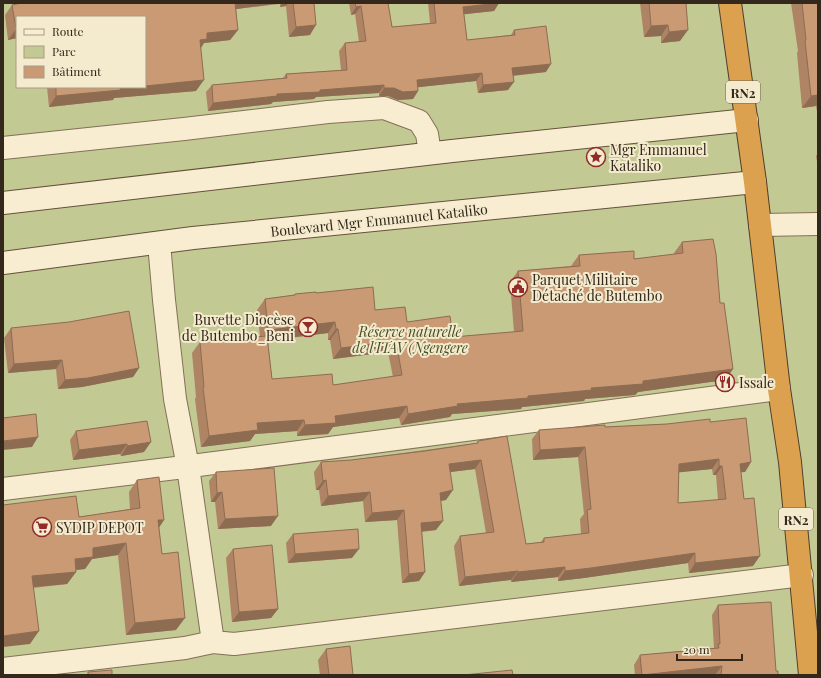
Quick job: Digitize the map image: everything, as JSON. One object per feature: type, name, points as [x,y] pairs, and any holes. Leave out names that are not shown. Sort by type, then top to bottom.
[{"type":"highway","name":"RN2","points":[[730,3],[747,120],[779,389],[790,462],[802,575],[810,675]]},
{"type":"street","points":[[3,148],[328,112],[384,108],[419,121],[427,134],[430,153]]},
{"type":"street","points":[[3,203],[430,153],[747,120]]},
{"type":"street","name":"Boulevard Mgr Emmanuel Kataliko","points":[[3,263],[160,243],[755,182]]},
{"type":"street","points":[[760,225],[818,224]]},
{"type":"street","points":[[160,243],[164,300],[175,399],[188,467],[213,642]]},
{"type":"street","points":[[3,489],[188,467],[779,389]]},
{"type":"street","points":[[3,669],[186,648],[213,642],[234,644],[802,575]]},
{"type":"green space","name":"Réserve naturelle de l'ITAV (Ngengere","points":[[3,3],[818,3],[818,675],[3,675]]},
{"type":"building","points":[[22,3],[235,3],[238,30],[207,33],[207,39],[200,40],[204,80],[146,86],[146,16],[16,16],[16,29],[12,5]]},
{"type":"building","points":[[293,3],[314,3],[316,25],[296,27]]},
{"type":"building","points":[[355,3],[388,3],[392,27],[436,23],[434,3],[499,3],[463,7],[467,40],[515,35],[514,30],[546,26],[551,64],[512,68],[514,82],[483,85],[482,73],[417,80],[418,91],[403,92],[394,88],[384,88],[384,85],[320,90],[320,92],[277,94],[277,96],[213,103],[212,85],[287,78],[286,74],[347,70],[345,43],[366,41],[361,6],[356,7]]},
{"type":"building","points":[[649,3],[686,3],[688,30],[669,32],[668,25],[651,26]]},
{"type":"building","points":[[802,3],[818,3],[818,95],[811,96],[805,41]]},
{"type":"building","points":[[56,88],[120,88],[121,90],[56,96]]},
{"type":"building","points":[[713,239],[716,254],[720,303],[724,303],[733,369],[643,381],[643,384],[591,388],[592,390],[528,396],[528,398],[457,404],[458,406],[408,414],[407,406],[335,416],[336,423],[305,425],[304,420],[257,423],[258,430],[209,436],[203,388],[200,342],[267,336],[272,379],[332,374],[333,385],[402,375],[396,341],[341,348],[338,329],[336,329],[335,322],[268,330],[265,299],[295,294],[373,287],[375,310],[405,307],[407,322],[450,316],[453,337],[523,331],[518,271],[580,266],[579,255],[634,251],[634,259],[683,253],[682,242]]},
{"type":"building","points":[[129,311],[139,368],[88,378],[65,380],[62,360],[14,364],[11,328],[69,322]]},
{"type":"building","points":[[36,414],[38,437],[3,441],[3,418]]},
{"type":"building","points":[[746,418],[751,462],[740,464],[744,499],[754,498],[760,556],[695,563],[695,553],[565,571],[565,567],[465,577],[460,536],[494,532],[481,460],[449,464],[453,490],[440,493],[443,521],[421,523],[425,572],[409,574],[404,510],[372,513],[370,492],[328,496],[326,480],[323,481],[321,462],[425,451],[478,443],[478,441],[507,436],[526,544],[544,542],[544,538],[589,533],[587,510],[591,509],[585,447],[540,450],[539,430],[605,425],[605,427],[667,424],[710,419],[710,422]],"holes":[[[719,459],[719,466],[722,466],[726,499],[678,503],[679,464]]]},
{"type":"building","points":[[147,421],[151,442],[127,446],[127,444],[79,450],[76,431]]},
{"type":"building","points":[[274,468],[278,516],[225,519],[222,492],[217,493],[216,472]]},
{"type":"building","points":[[159,477],[164,520],[158,520],[162,554],[178,552],[185,618],[135,623],[126,543],[93,548],[93,557],[75,559],[76,572],[32,576],[39,631],[3,636],[3,505],[76,496],[79,517],[140,508],[137,480]]},
{"type":"building","points":[[358,529],[359,549],[295,554],[293,534]]},
{"type":"building","points":[[272,545],[278,609],[239,612],[233,549]]},
{"type":"building","points":[[771,602],[776,671],[778,671],[778,675],[721,675],[722,666],[642,675],[640,655],[719,648],[718,605]]},
{"type":"building","points":[[350,646],[353,675],[329,675],[326,649]]},
{"type":"building","points":[[112,670],[112,675],[88,675],[88,672]]},
{"type":"building","points":[[512,670],[513,675],[464,675]]},
{"type":"place","name":"Mgr Emmanuel Kataliko","points":[[596,157]]},
{"type":"place","name":"Parquet Militaire Détaché de Butembo","points":[[518,287]]},
{"type":"place","name":"Buvette Diocèse de Butembo_Beni","points":[[308,327]]},
{"type":"place","name":"Issale","points":[[725,382]]},
{"type":"place","name":"SYDIP DEPOT","points":[[42,527]]}]
